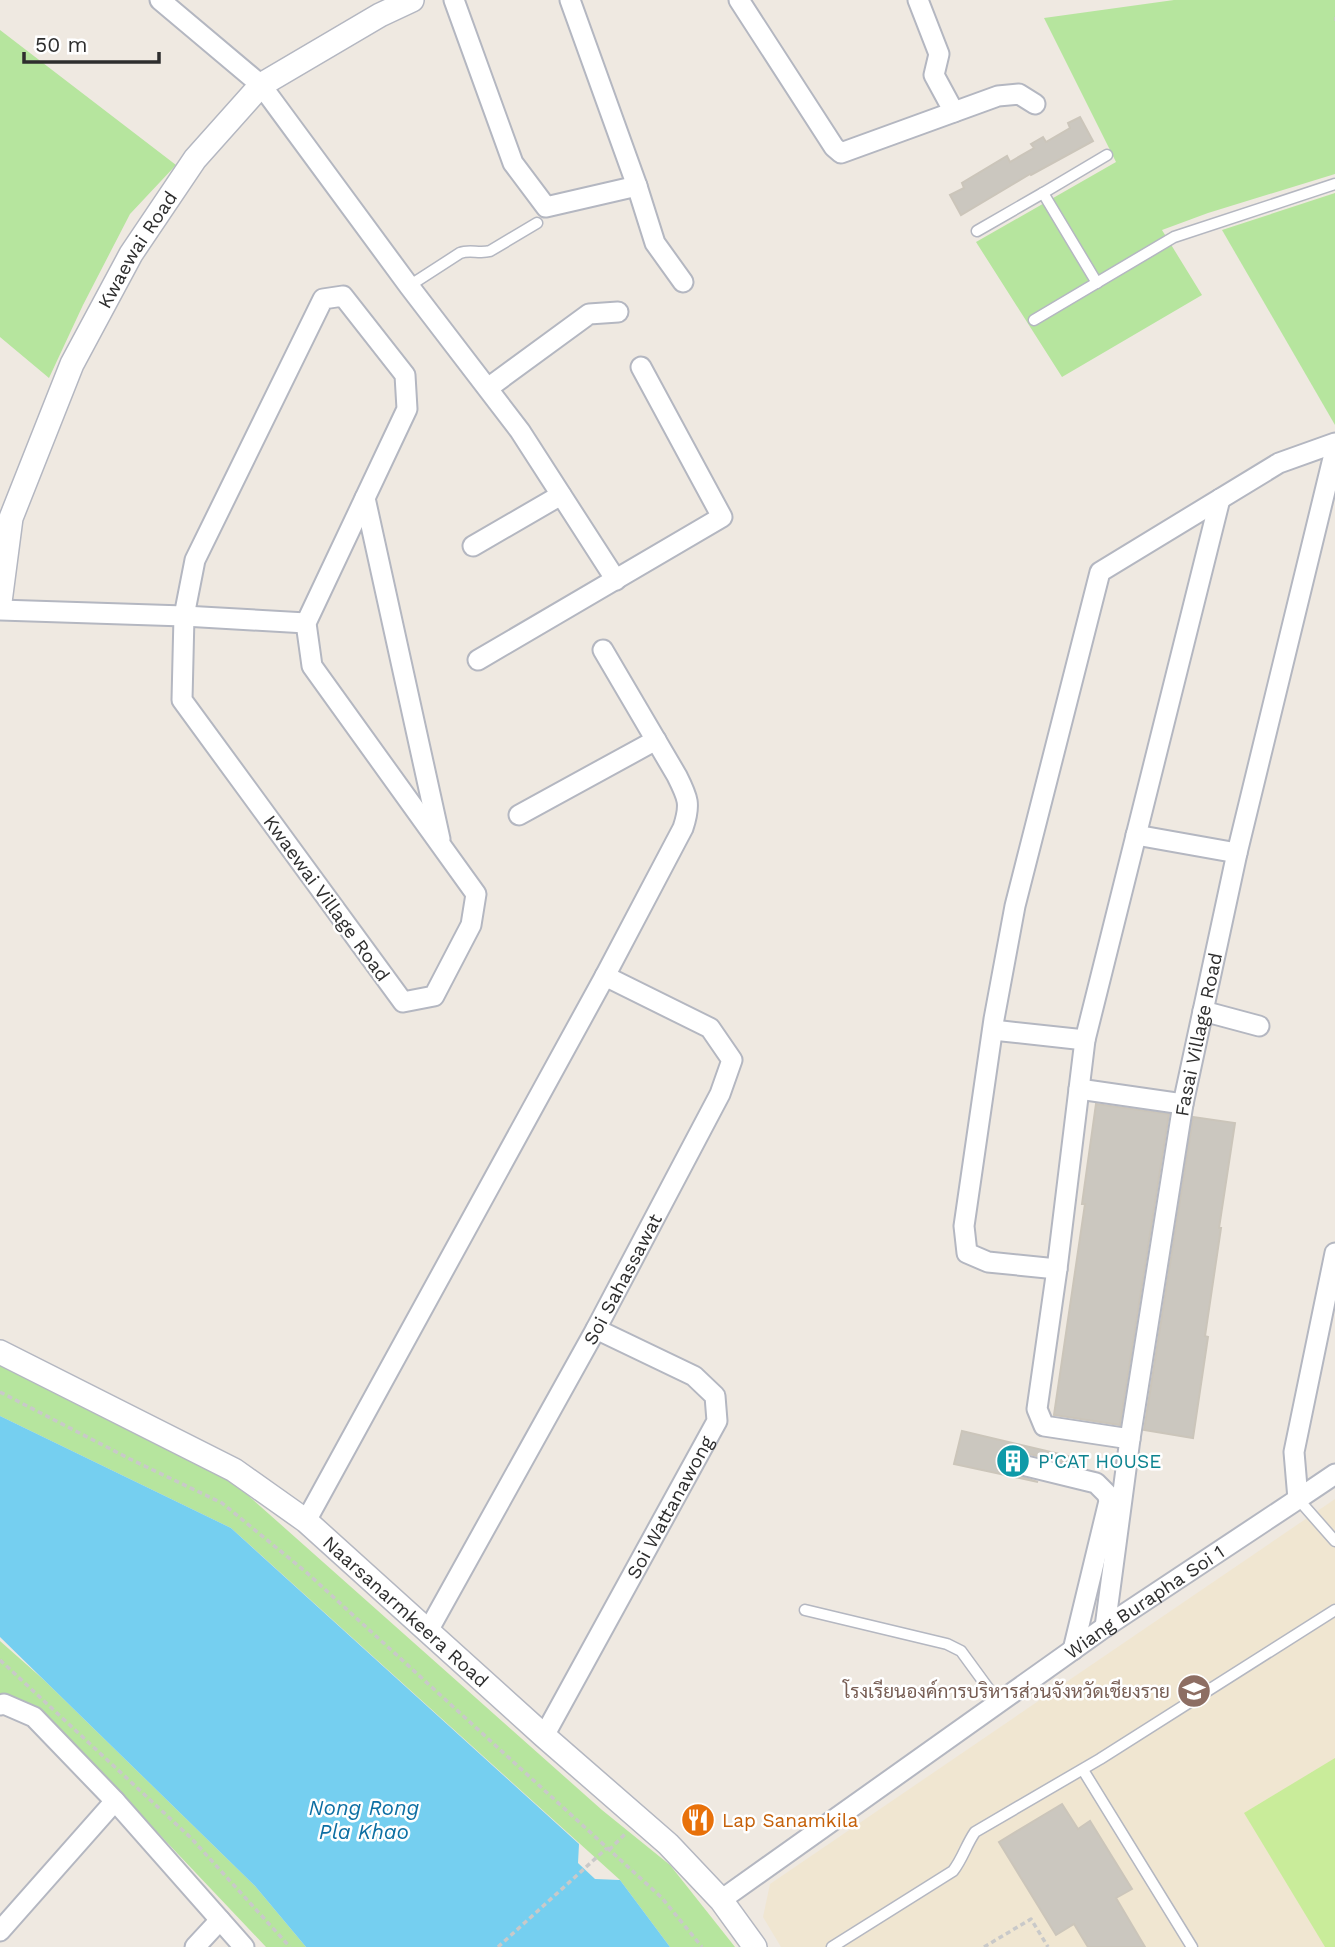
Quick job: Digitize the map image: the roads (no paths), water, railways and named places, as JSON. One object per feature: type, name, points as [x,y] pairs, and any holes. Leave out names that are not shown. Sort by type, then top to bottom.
[{"type":"street","points":[[160,0],[261,85],[520,431],[616,580]]},
{"type":"street","name":"Kwaewai Road","points":[[0,602],[11,518],[72,365],[131,254],[195,159],[261,85],[380,15],[412,0]]},
{"type":"street","points":[[454,0],[513,163],[546,207],[637,186]]},
{"type":"street","points":[[570,0],[655,243],[683,282]]},
{"type":"street","points":[[739,0],[841,153],[998,96],[1019,94],[1035,104]]},
{"type":"street","points":[[918,0],[939,54],[934,75],[954,112]]},
{"type":"street","name":"Kwaewai Village Road","points":[[343,296],[405,375],[407,409],[306,623],[312,666],[475,894],[471,925],[434,996],[403,1002],[182,700],[184,616],[195,560],[323,299],[343,296]]},
{"type":"street","points":[[488,388],[589,314],[618,312]]},
{"type":"street","points":[[478,660],[722,517],[641,367]]},
{"type":"street","points":[[1057,1269],[988,1262],[967,1253],[964,1226],[993,1030],[1015,906],[1100,572],[1279,463],[1335,443]]},
{"type":"street","name":"Fasai Village Road","points":[[1105,1627],[1130,1439],[1183,1104],[1237,853],[1335,450]]},
{"type":"street","points":[[473,546],[561,495]]},
{"type":"street","name":"Kwaewai Village Road","points":[[365,498],[442,848]]},
{"type":"street","points":[[1130,1439],[1044,1426],[1037,1409],[1085,1041],[1220,499]]},
{"type":"street","points":[[0,610],[306,623]]},
{"type":"street","points":[[306,1521],[604,976],[689,811],[686,794],[603,650]]},
{"type":"street","points":[[519,815],[656,740]]},
{"type":"street","points":[[1136,835],[1237,853]]},
{"type":"street","name":"Soi Sahassawat","points":[[428,1631],[596,1329],[720,1094],[732,1060],[710,1028],[604,976]]},
{"type":"street","points":[[1203,1011],[1259,1026]]},
{"type":"street","points":[[993,1030],[1085,1041]]},
{"type":"street","points":[[1079,1088],[1183,1104]]},
{"type":"street","points":[[1298,1499],[1294,1452],[1335,1253]]},
{"type":"street","name":"Soi Wattanawong","points":[[544,1736],[717,1421],[715,1396],[694,1376],[596,1329]]},
{"type":"street","name":"Naarsanarmkeera Road","points":[[0,1352],[234,1470],[306,1521],[668,1844],[721,1900],[755,1947]]},
{"type":"street","points":[[1010,1462],[1096,1483],[1107,1494],[1109,1501],[1073,1650]]},
{"type":"street","name":"Wiang Burapha Soi 1","points":[[721,1900],[1105,1627],[1335,1474]]},
{"type":"street","points":[[0,1705],[4,1704],[34,1717],[115,1801],[244,1947]]},
{"type":"street","points":[[0,1931],[115,1801]]},
{"type":"street","points":[[195,1947],[220,1920]]},
{"type":"lane","points":[[977,231],[1107,155]]},
{"type":"lane","points":[[1034,320],[1174,237],[1335,184]]},
{"type":"lane","points":[[1043,193],[1097,283]]},
{"type":"lane","points":[[409,286],[460,253],[467,250],[482,254],[490,251],[537,223]]},
{"type":"lane","points":[[1298,1499],[1335,1541]]},
{"type":"lane","points":[[831,1947],[953,1871],[964,1857],[966,1845],[975,1832],[1083,1770],[1335,1609]]},
{"type":"lane","points":[[805,1610],[947,1644],[961,1651],[999,1703]]},
{"type":"lane","points":[[1083,1770],[1192,1947]]},
{"type":"water","name":"Nong Rong Pla Khao","points":[[0,1416],[231,1528],[579,1844],[578,1863],[595,1879],[620,1880],[670,1947],[306,1947],[255,1886],[0,1637]]},
{"type":"place","name":"P'CAT HOUSE","points":[[1013,1461]]},
{"type":"place","name":"โรงเรียนองค์การบริหารส่วนจังหวัดเชียงราย","points":[[1194,1691]]},
{"type":"place","name":"Lap Sanamkila","points":[[698,1820]]}]
